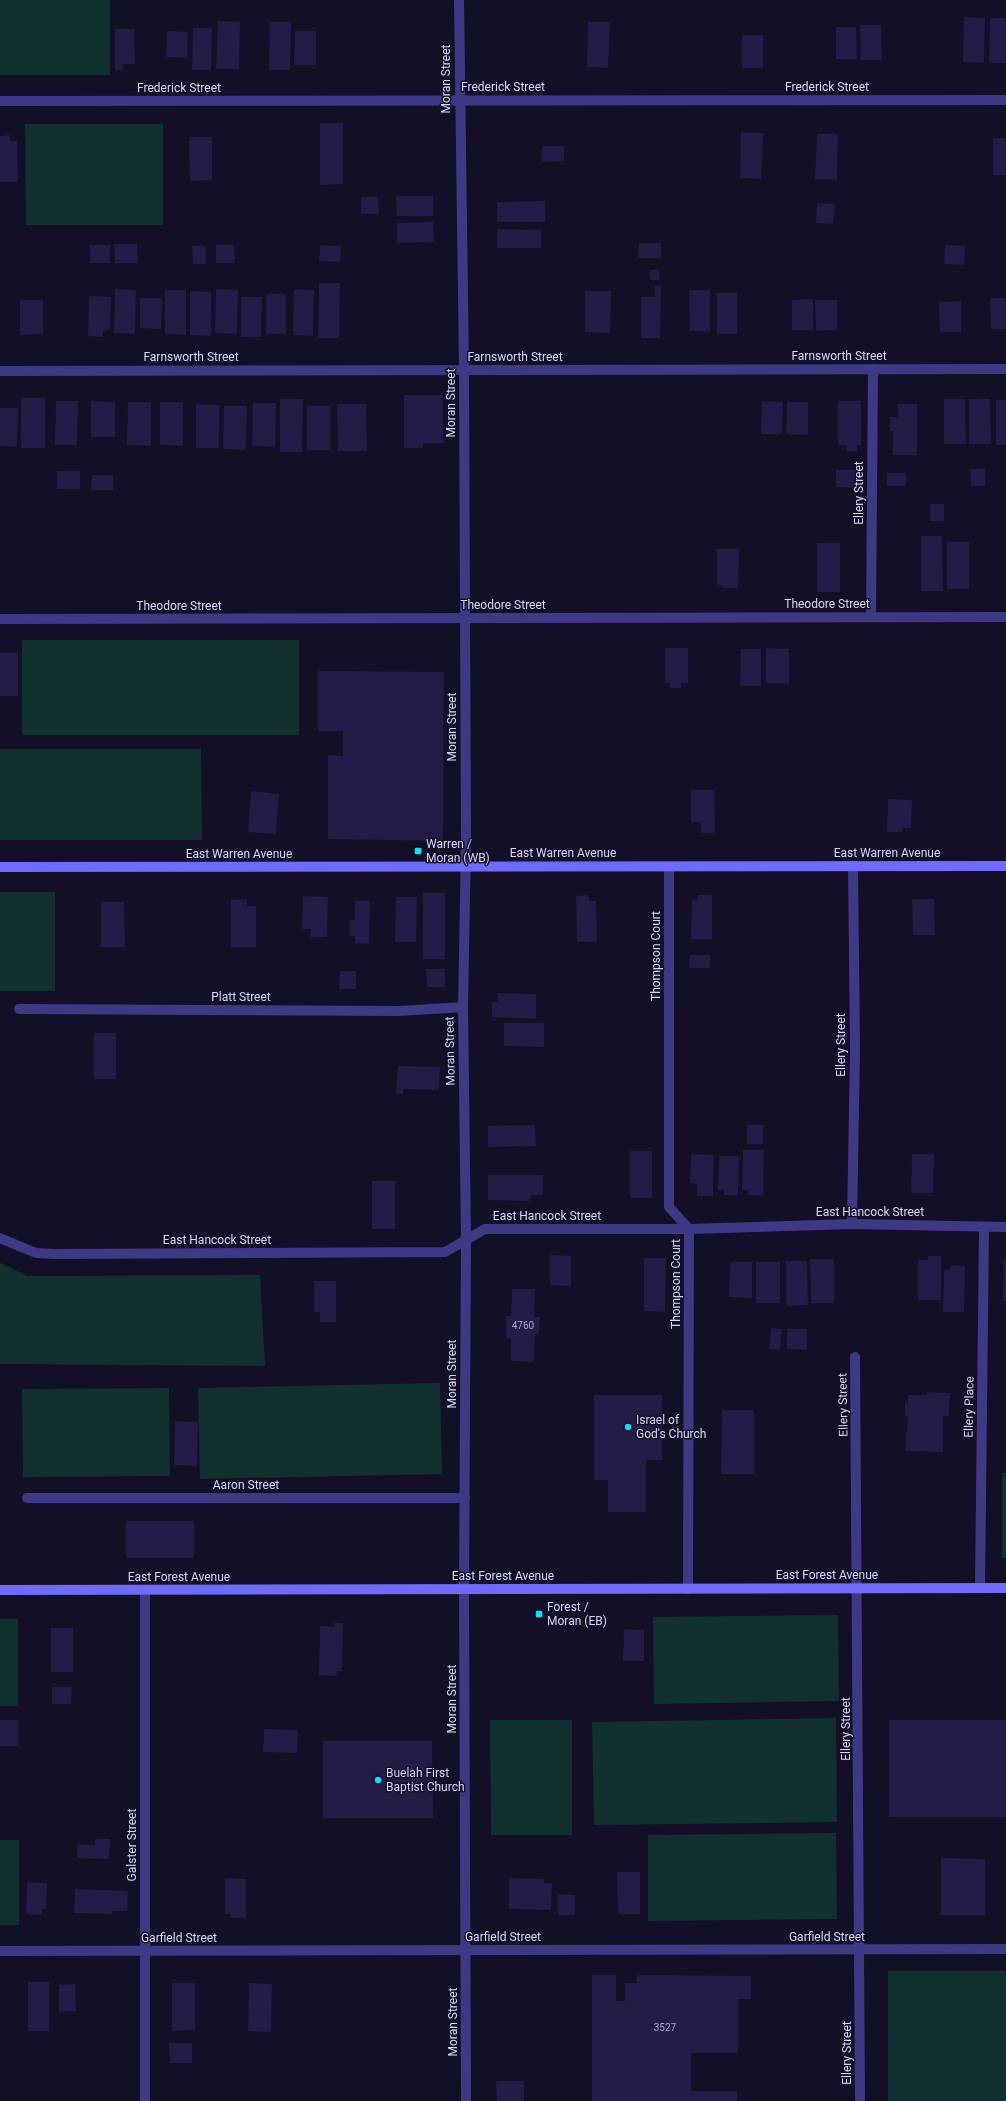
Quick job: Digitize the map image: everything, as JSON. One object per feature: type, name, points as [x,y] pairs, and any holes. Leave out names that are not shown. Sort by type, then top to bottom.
[{"type":"main road","name":"East Warren Avenue","points":[[0,867],[1006,866]]},
{"type":"main road","name":"East Forest Avenue","points":[[0,1590],[1006,1588]]},
{"type":"street","name":"Moran Street","points":[[459,0],[459,100],[464,370],[466,866],[462,1007],[466,1240],[464,1589],[466,2101]]},
{"type":"street","name":"Frederick Street","points":[[0,101],[1006,100]]},
{"type":"street","name":"Ellery Street","points":[[871,617],[873,369]]},
{"type":"street","name":"Farnsworth Street","points":[[0,371],[1006,369]]},
{"type":"street","name":"Theodore Street","points":[[0,619],[1006,617]]},
{"type":"street","name":"Thompson Court","points":[[669,866],[669,1207],[689,1229],[688,1589]]},
{"type":"street","name":"Ellery Street","points":[[852,1224],[855,1050],[853,866]]},
{"type":"street","name":"Platt Street","points":[[19,1009],[399,1011],[462,1007]]},
{"type":"street","name":"East Hancock Street","points":[[0,1238],[36,1253],[55,1254],[445,1252],[485,1229],[689,1229],[852,1224],[1006,1227]]},
{"type":"street","name":"Ellery Place","points":[[980,1588],[984,1227]]},
{"type":"street","name":"Ellery Street","points":[[855,1357],[858,1588],[860,2101]]},
{"type":"street","name":"Aaron Street","points":[[27,1498],[465,1498]]},
{"type":"street","name":"Galster Street","points":[[145,1590],[146,2101]]},
{"type":"street","name":"Garfield Street","points":[[0,1951],[1006,1949]]},
{"type":"green space","points":[[0,0],[110,0],[110,75],[0,75]]},
{"type":"green space","points":[[25,124],[163,124],[163,225],[26,225]]},
{"type":"green space","points":[[22,640],[299,640],[299,735],[22,735]]},
{"type":"green space","points":[[0,749],[201,749],[202,840],[0,840]]},
{"type":"green space","points":[[0,892],[55,892],[55,991],[0,991]]},
{"type":"green space","points":[[0,1263],[28,1276],[260,1275],[265,1366],[0,1364]]},
{"type":"green space","points":[[440,1383],[442,1474],[200,1479],[198,1388]]},
{"type":"green space","points":[[169,1388],[170,1476],[23,1477],[22,1389]]},
{"type":"green space","points":[[1002,1473],[1006,1473],[1006,1558],[1002,1558]]},
{"type":"green space","points":[[838,1615],[839,1701],[654,1704],[653,1617]]},
{"type":"green space","points":[[0,1619],[18,1619],[18,1706],[0,1706]]},
{"type":"green space","points":[[836,1718],[837,1822],[594,1825],[592,1722]]},
{"type":"green space","points":[[490,1720],[572,1720],[572,1835],[491,1835]]},
{"type":"green space","points":[[836,1833],[837,1919],[648,1921],[648,1835]]},
{"type":"green space","points":[[0,1840],[19,1840],[19,1925],[0,1925]]},
{"type":"green space","points":[[888,1971],[1006,1971],[1006,2101],[888,2101]]},
{"type":"building","points":[[964,17],[985,18],[984,63],[963,62]]},
{"type":"building","points":[[990,18],[1006,18],[1006,63],[989,63]]},
{"type":"building","points":[[218,21],[240,22],[239,69],[216,69]]},
{"type":"building","points":[[270,22],[291,22],[290,70],[269,70]]},
{"type":"building","points":[[588,22],[610,22],[608,68],[587,67]]},
{"type":"building","points":[[860,25],[881,25],[882,60],[861,60]]},
{"type":"building","points":[[836,27],[856,27],[857,59],[836,59]]},
{"type":"building","points":[[193,28],[212,28],[211,70],[192,70]]},
{"type":"building","points":[[115,29],[134,29],[135,64],[122,64],[123,70],[115,70]]},
{"type":"building","points":[[167,31],[188,32],[187,58],[166,57]]},
{"type":"building","points":[[295,31],[316,31],[316,65],[294,65]]},
{"type":"building","points":[[742,35],[763,35],[763,68],[742,68]]},
{"type":"building","points":[[320,123],[343,123],[343,184],[320,185]]},
{"type":"building","points":[[741,132],[763,133],[761,179],[740,178]]},
{"type":"building","points":[[817,134],[838,134],[837,180],[815,179]]},
{"type":"building","points":[[10,135],[10,141],[17,141],[18,182],[0,182],[0,136]]},
{"type":"building","points":[[189,137],[212,137],[212,180],[190,181]]},
{"type":"building","points":[[993,138],[1006,138],[1006,175],[993,175]]},
{"type":"building","points":[[542,146],[564,146],[564,161],[542,162]]},
{"type":"building","points":[[396,196],[433,196],[433,216],[397,216]]},
{"type":"building","points":[[361,197],[378,197],[379,214],[361,214]]},
{"type":"building","points":[[545,201],[545,222],[497,222],[497,202]]},
{"type":"building","points":[[817,203],[835,204],[833,224],[816,223]]},
{"type":"building","points":[[433,222],[434,242],[397,243],[397,223]]},
{"type":"building","points":[[497,229],[541,230],[541,248],[497,248]]},
{"type":"building","points":[[639,243],[661,243],[661,258],[638,258]]},
{"type":"building","points":[[114,244],[137,244],[138,263],[115,263]]},
{"type":"building","points":[[90,245],[110,245],[110,263],[90,263]]},
{"type":"building","points":[[216,245],[234,245],[235,263],[216,263]]},
{"type":"building","points":[[320,245],[341,246],[340,262],[319,261]]},
{"type":"building","points":[[945,245],[965,246],[964,265],[944,264]]},
{"type":"building","points":[[192,246],[206,246],[206,264],[193,264]]},
{"type":"building","points":[[649,270],[659,270],[660,280],[650,280]]},
{"type":"building","points":[[319,283],[340,283],[339,338],[318,338]]},
{"type":"building","points":[[655,286],[661,286],[660,338],[641,338],[641,297],[655,297]]},
{"type":"building","points":[[115,289],[136,290],[135,334],[114,333]]},
{"type":"building","points":[[216,289],[238,290],[237,334],[215,333]]},
{"type":"building","points":[[294,289],[314,290],[313,336],[293,335]]},
{"type":"building","points":[[165,290],[186,290],[186,335],[165,334]]},
{"type":"building","points":[[689,290],[710,290],[710,332],[690,331]]},
{"type":"building","points":[[190,291],[211,292],[211,336],[190,335]]},
{"type":"building","points":[[585,291],[611,291],[610,333],[585,332]]},
{"type":"building","points":[[717,293],[737,293],[737,334],[717,334]]},
{"type":"building","points":[[266,294],[286,294],[286,334],[266,334]]},
{"type":"building","points":[[89,296],[111,297],[110,330],[103,330],[103,337],[88,336]]},
{"type":"building","points":[[241,297],[262,297],[261,337],[241,337]]},
{"type":"building","points":[[140,298],[162,298],[161,329],[140,328]]},
{"type":"building","points":[[990,298],[1006,298],[1006,329],[991,329]]},
{"type":"building","points":[[813,299],[813,330],[792,330],[792,300]]},
{"type":"building","points":[[20,300],[43,300],[43,334],[20,335]]},
{"type":"building","points":[[815,300],[837,300],[837,330],[816,331]]},
{"type":"building","points":[[961,301],[961,332],[940,332],[939,302]]},
{"type":"building","points":[[404,395],[443,395],[443,443],[423,443],[423,448],[404,448]]},
{"type":"building","points":[[21,398],[45,398],[45,448],[21,448]]},
{"type":"building","points":[[280,399],[303,399],[302,452],[280,452]]},
{"type":"building","points":[[944,399],[965,399],[966,444],[944,444]]},
{"type":"building","points":[[969,399],[990,399],[991,444],[969,444]]},
{"type":"building","points":[[996,400],[1006,400],[1006,445],[996,445]]},
{"type":"building","points":[[56,401],[78,401],[77,445],[55,445]]},
{"type":"building","points":[[91,401],[115,402],[115,437],[91,437]]},
{"type":"building","points":[[762,401],[783,402],[782,434],[761,434]]},
{"type":"building","points":[[838,401],[861,401],[861,445],[857,445],[857,451],[846,451],[846,445],[838,445]]},
{"type":"building","points":[[128,402],[151,402],[151,446],[127,445]]},
{"type":"building","points":[[160,402],[183,402],[183,446],[160,445]]},
{"type":"building","points":[[787,402],[808,402],[808,435],[786,434]]},
{"type":"building","points":[[253,403],[276,403],[275,447],[252,446]]},
{"type":"building","points":[[196,404],[219,405],[219,448],[196,448]]},
{"type":"building","points":[[337,404],[366,404],[367,451],[338,451]]},
{"type":"building","points":[[898,404],[917,404],[917,455],[893,455],[893,431],[890,431],[890,417],[898,417]]},
{"type":"building","points":[[224,406],[247,406],[246,450],[223,449]]},
{"type":"building","points":[[307,406],[330,406],[330,450],[307,450]]},
{"type":"building","points":[[0,408],[18,408],[17,447],[0,446]]},
{"type":"building","points":[[970,469],[985,469],[985,486],[971,486]]},
{"type":"building","points":[[836,470],[862,470],[861,488],[836,487]]},
{"type":"building","points":[[57,471],[80,471],[80,489],[57,489]]},
{"type":"building","points":[[887,473],[906,473],[906,486],[887,486]]},
{"type":"building","points":[[92,475],[113,475],[113,490],[91,490]]},
{"type":"building","points":[[930,504],[944,504],[944,521],[930,521]]},
{"type":"building","points":[[921,536],[942,536],[943,591],[921,591]]},
{"type":"building","points":[[947,542],[969,542],[969,589],[947,589]]},
{"type":"building","points":[[817,543],[840,543],[840,592],[817,592]]},
{"type":"building","points":[[717,549],[739,549],[738,588],[723,588],[723,586],[717,585]]},
{"type":"building","points":[[665,648],[688,648],[688,683],[681,683],[681,688],[670,688],[670,683],[665,683]]},
{"type":"building","points":[[766,648],[789,649],[789,684],[766,683]]},
{"type":"building","points":[[741,649],[761,649],[761,686],[740,686]]},
{"type":"building","points":[[0,653],[18,653],[18,696],[0,696]]},
{"type":"building","points":[[318,671],[444,672],[443,841],[328,839],[328,755],[343,756],[343,731],[318,731]]},
{"type":"building","points":[[691,790],[714,790],[715,833],[701,833],[701,822],[691,822]]},
{"type":"building","points":[[251,791],[279,794],[276,834],[248,832]]},
{"type":"building","points":[[888,799],[912,800],[911,828],[902,828],[902,832],[887,832]]},
{"type":"building","points":[[423,893],[445,893],[445,959],[423,959]]},
{"type":"building","points":[[589,895],[589,901],[596,901],[597,942],[577,942],[576,896]]},
{"type":"building","points":[[698,895],[712,895],[712,939],[691,939],[692,900],[698,900]]},
{"type":"building","points":[[303,896],[328,897],[327,937],[310,937],[311,929],[302,929]]},
{"type":"building","points":[[396,897],[417,897],[416,942],[395,942]]},
{"type":"building","points":[[247,899],[247,906],[256,906],[256,947],[231,947],[231,900]]},
{"type":"building","points":[[912,899],[934,899],[935,935],[913,935]]},
{"type":"building","points":[[355,901],[370,901],[369,944],[355,943],[355,936],[350,936],[350,920],[355,920]]},
{"type":"building","points":[[101,902],[124,902],[125,947],[101,947]]},
{"type":"building","points":[[690,955],[710,955],[710,968],[689,968]]},
{"type":"building","points":[[426,969],[445,969],[445,987],[427,987]]},
{"type":"building","points":[[340,971],[356,971],[356,989],[339,989]]},
{"type":"building","points":[[498,993],[536,994],[536,1019],[492,1017],[492,1002],[497,1002]]},
{"type":"building","points":[[504,1023],[544,1023],[544,1047],[504,1046]]},
{"type":"building","points":[[94,1033],[116,1033],[116,1079],[94,1079]]},
{"type":"building","points":[[398,1066],[440,1067],[439,1090],[403,1089],[403,1094],[396,1094]]},
{"type":"building","points":[[535,1125],[536,1146],[488,1147],[488,1126]]},
{"type":"building","points":[[747,1125],[763,1125],[763,1144],[747,1144]]},
{"type":"building","points":[[743,1150],[764,1150],[763,1195],[749,1195],[749,1190],[742,1190]]},
{"type":"building","points":[[630,1151],[652,1151],[652,1198],[630,1198]]},
{"type":"building","points":[[691,1154],[714,1155],[713,1196],[697,1196],[697,1184],[690,1183]]},
{"type":"building","points":[[912,1154],[934,1154],[933,1193],[911,1193]]},
{"type":"building","points":[[719,1156],[739,1156],[738,1195],[724,1195],[724,1190],[718,1190]]},
{"type":"building","points":[[488,1175],[543,1175],[543,1195],[531,1195],[530,1201],[488,1200]]},
{"type":"building","points":[[372,1181],[395,1181],[395,1229],[372,1229]]},
{"type":"building","points":[[550,1255],[571,1256],[571,1286],[550,1285]]},
{"type":"building","points":[[928,1256],[941,1256],[941,1300],[918,1300],[918,1260],[928,1260]]},
{"type":"building","points":[[644,1258],[666,1258],[665,1312],[644,1311]]},
{"type":"building","points":[[1004,1258],[1006,1258],[1006,1301],[1003,1301]]},
{"type":"building","points":[[810,1259],[834,1259],[834,1303],[811,1303]]},
{"type":"building","points":[[786,1261],[807,1261],[808,1305],[786,1306]]},
{"type":"building","points":[[730,1262],[752,1262],[752,1298],[729,1297]]},
{"type":"building","points":[[756,1262],[780,1262],[780,1303],[756,1303]]},
{"type":"building","points":[[951,1265],[965,1266],[964,1312],[943,1312],[944,1270],[950,1270]]},
{"type":"building","points":[[314,1281],[336,1281],[336,1322],[320,1322],[320,1312],[314,1312]]},
{"type":"building","points":[[512,1289],[535,1289],[534,1317],[540,1317],[539,1334],[535,1334],[534,1362],[511,1361],[511,1338],[506,1338],[506,1316],[511,1316]]},
{"type":"building","points":[[771,1328],[782,1329],[780,1350],[769,1349]]},
{"type":"building","points":[[787,1329],[807,1329],[807,1350],[787,1349]]},
{"type":"building","points":[[927,1392],[950,1393],[949,1416],[943,1416],[943,1452],[905,1451],[908,1416],[905,1416],[905,1402],[908,1403],[908,1395],[927,1395]]},
{"type":"building","name":"Israel of God's Church","points":[[594,1395],[662,1395],[662,1460],[646,1460],[646,1512],[608,1512],[608,1480],[594,1480]]},
{"type":"building","points":[[722,1410],[754,1410],[754,1474],[721,1474]]},
{"type":"building","points":[[175,1421],[198,1422],[197,1466],[174,1465]]},
{"type":"building","points":[[126,1521],[194,1521],[194,1558],[126,1558]]},
{"type":"building","points":[[334,1623],[343,1623],[342,1671],[337,1671],[336,1676],[319,1675],[320,1626],[334,1627]]},
{"type":"building","points":[[51,1628],[73,1628],[73,1672],[51,1672]]},
{"type":"building","points":[[624,1629],[644,1630],[644,1661],[623,1661]]},
{"type":"building","points":[[52,1687],[72,1687],[71,1704],[52,1704]]},
{"type":"building","points":[[0,1720],[18,1720],[18,1746],[0,1746]]},
{"type":"building","points":[[889,1720],[1006,1720],[1006,1817],[889,1817]]},
{"type":"building","points":[[264,1729],[298,1730],[297,1753],[263,1752]]},
{"type":"building","name":"Buelah First Baptist Church","points":[[323,1741],[432,1741],[433,1818],[323,1818]]},
{"type":"building","points":[[95,1839],[110,1839],[109,1859],[77,1858],[78,1844],[95,1845]]},
{"type":"building","points":[[941,1858],[985,1859],[985,1915],[941,1915]]},
{"type":"building","points":[[617,1872],[640,1872],[640,1914],[618,1914]]},
{"type":"building","points":[[225,1878],[246,1879],[246,1918],[231,1918],[231,1914],[225,1914]]},
{"type":"building","points":[[509,1878],[544,1879],[544,1883],[552,1883],[551,1910],[509,1909]]},
{"type":"building","points":[[27,1882],[47,1883],[46,1909],[42,1909],[42,1915],[26,1914]]},
{"type":"building","points":[[75,1889],[128,1891],[127,1911],[112,1911],[112,1914],[74,1913]]},
{"type":"building","points":[[558,1894],[575,1895],[575,1915],[558,1915]]},
{"type":"building","points":[[592,1975],[616,1975],[616,2001],[625,2001],[625,1983],[637,1983],[637,1975],[751,1976],[751,1999],[738,1999],[738,2053],[691,2053],[691,2091],[737,2091],[737,2101],[592,2101]]},
{"type":"building","points":[[28,1982],[49,1982],[49,2031],[28,2031]]},
{"type":"building","points":[[172,1983],[195,1983],[195,2030],[172,2031]]},
{"type":"building","points":[[249,1983],[272,1984],[271,2032],[248,2031]]},
{"type":"building","points":[[75,1984],[76,2011],[59,2012],[59,1985]]},
{"type":"building","points":[[169,2043],[192,2043],[192,2063],[170,2063]]},
{"type":"building","points":[[496,2081],[524,2081],[524,2101],[497,2101]]},
{"type":"place","name":"Warren / Moran (WB)","points":[[418,851]]},
{"type":"place","name":"Israel of God's Church","points":[[628,1427]]},
{"type":"place","name":"Forest / Moran (EB)","points":[[539,1614]]},
{"type":"place","name":"Buelah First Baptist Church","points":[[378,1780]]}]
